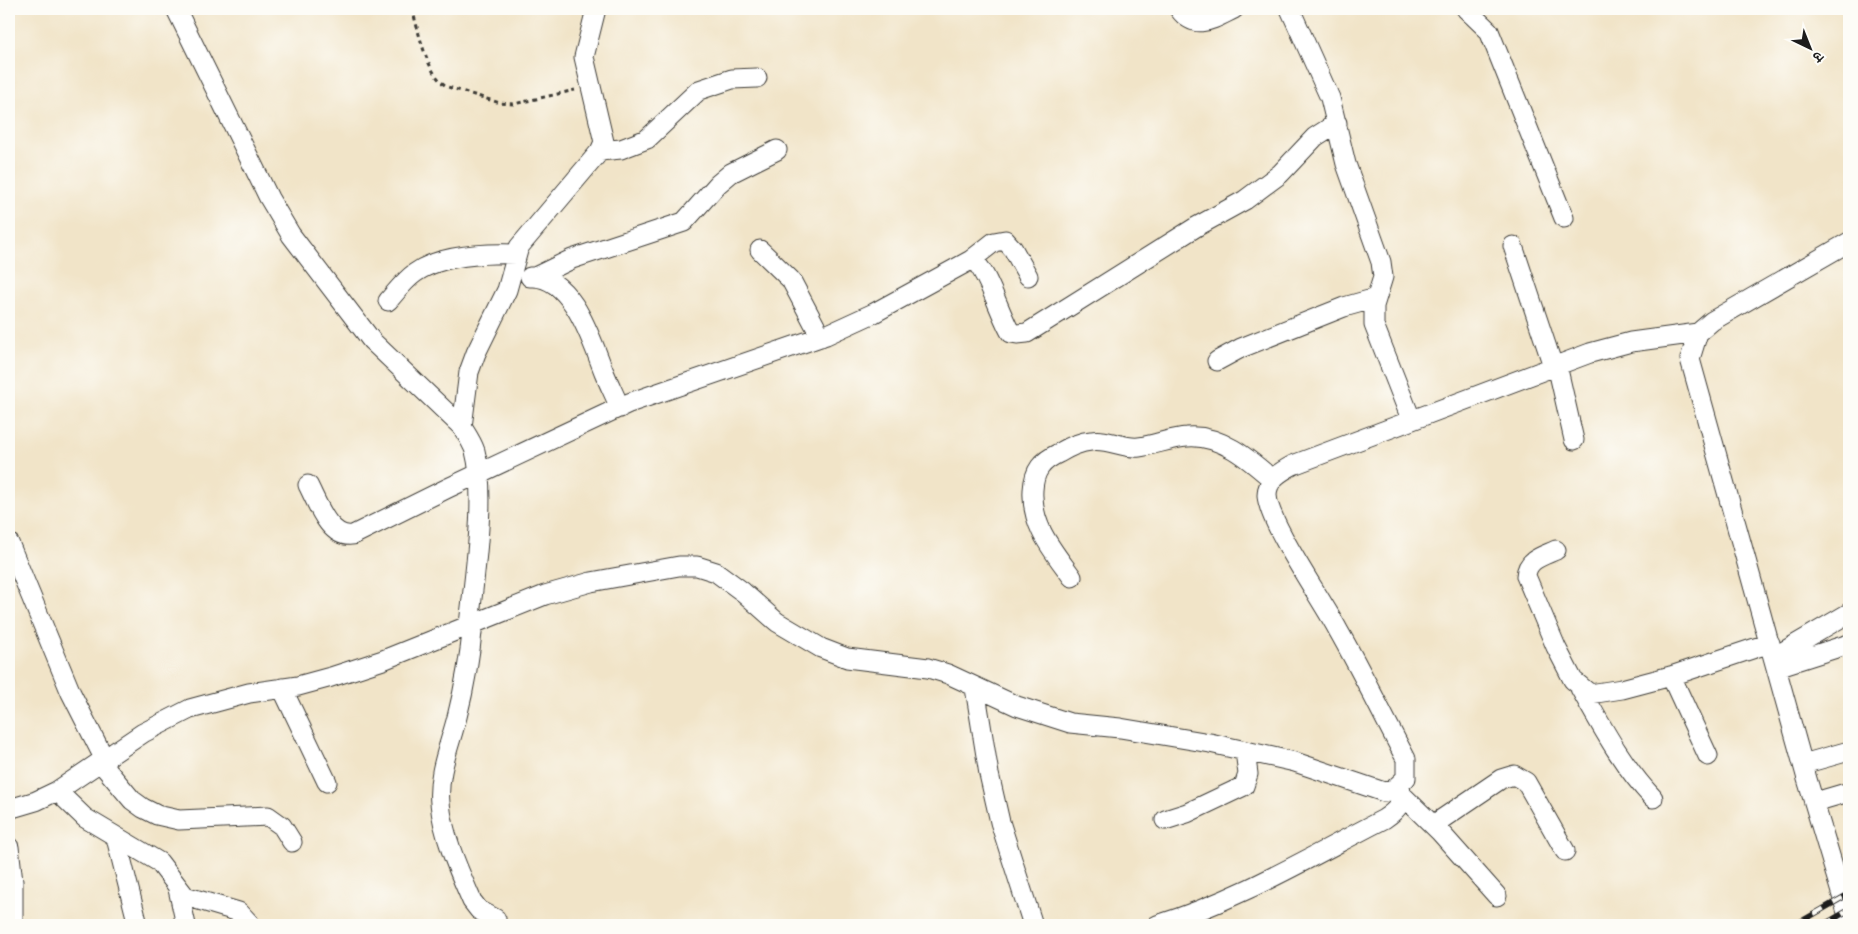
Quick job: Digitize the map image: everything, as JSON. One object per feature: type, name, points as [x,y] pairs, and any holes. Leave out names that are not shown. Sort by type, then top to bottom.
[{"type":"street","points":[[176,9],[269,198],[290,235],[372,341],[462,427],[475,451],[479,474],[470,661],[442,773],[440,802],[444,825],[472,901],[479,910],[496,919]]},
{"type":"street","points":[[462,427],[470,372],[476,352],[511,278],[516,254],[526,238],[600,152],[604,142],[585,65],[584,48],[596,18],[596,9]]},
{"type":"street","points":[[1179,9],[1190,20],[1198,22],[1210,20],[1234,9]]},
{"type":"street","points":[[1290,9],[1330,98],[1346,164],[1381,262],[1384,277],[1372,314],[1374,325],[1411,419]]},
{"type":"street","points":[[1466,9],[1489,31],[1564,218]]},
{"type":"street","points":[[600,152],[621,149],[647,139],[699,90],[732,79],[757,78]]},
{"type":"street","points":[[971,260],[980,266],[1011,332],[1017,334],[1027,333],[1196,227],[1244,200],[1280,174],[1315,137],[1336,123]]},
{"type":"street","points":[[537,276],[572,259],[684,222],[718,184],[731,174],[776,150]]},
{"type":"street","points":[[308,485],[333,528],[347,536],[651,394],[772,356],[821,337],[874,313],[971,260],[994,242],[1005,240],[1014,249],[1028,276]]},
{"type":"street","points":[[1157,925],[1199,912],[1384,819],[1397,810],[1401,790],[1406,778],[1406,759],[1338,629],[1289,546],[1270,508],[1267,495],[1269,485],[1279,473],[1293,465],[1411,419],[1590,353],[1631,342],[1698,333],[1726,311],[1849,242]]},
{"type":"street","points":[[1513,246],[1555,365],[1574,440]]},
{"type":"street","points":[[760,250],[791,280],[821,337]]},
{"type":"street","points":[[388,301],[416,272],[428,266],[480,254],[516,254]]},
{"type":"street","points":[[511,278],[537,276],[547,278],[558,286],[581,316],[589,331],[620,408]]},
{"type":"street","points":[[1217,361],[1241,348],[1336,310],[1376,298]]},
{"type":"street","points":[[1698,333],[1690,359],[1695,380],[1803,764],[1849,919]]},
{"type":"street","points":[[1072,577],[1046,540],[1035,517],[1032,504],[1035,473],[1040,464],[1076,444],[1104,440],[1126,447],[1139,447],[1189,436],[1205,438],[1224,444],[1273,480]]},
{"type":"street","points":[[9,543],[71,693],[103,761],[132,800],[142,808],[157,815],[179,820],[268,816],[282,826],[292,842]]},
{"type":"street","points":[[1556,550],[1531,562],[1527,568],[1526,576],[1556,647],[1573,680],[1580,688],[1613,748],[1629,772],[1652,798]]},
{"type":"street","points":[[9,809],[36,801],[57,791],[143,733],[190,708],[249,693],[331,677],[383,660],[545,595],[591,582],[660,568],[697,566],[716,572],[729,580],[777,622],[821,648],[847,658],[928,668],[948,674],[975,688],[1039,715],[1070,723],[1129,730],[1245,751],[1295,762],[1384,792],[1401,790],[1497,896]]},
{"type":"street","points":[[1774,656],[1849,613]]},
{"type":"street","points":[[1580,688],[1590,694],[1600,694],[1671,676],[1849,644]]},
{"type":"street","points":[[1671,676],[1708,756]]},
{"type":"street","points":[[282,688],[327,782]]},
{"type":"street","points":[[975,688],[989,774],[1000,822],[1033,925]]},
{"type":"street","points":[[1165,820],[1187,813],[1244,786],[1248,774],[1245,751]]},
{"type":"street","points":[[1803,764],[1849,751]]},
{"type":"street","points":[[1433,825],[1502,778],[1514,775],[1526,782],[1565,851]]},
{"type":"street","points":[[57,791],[85,818],[159,862],[178,889],[186,925]]},
{"type":"street","points":[[1815,802],[1849,792]]},
{"type":"street","points":[[116,838],[138,925]]},
{"type":"street","points":[[9,847],[14,882],[14,925]]},
{"type":"street","points":[[178,889],[194,899],[239,912],[248,919],[251,925]]},
{"type":"path","points":[[412,9],[432,70],[441,83],[448,87],[486,100],[514,104],[590,86]]},
{"type":"railway","points":[[1795,925],[1849,894]]},
{"type":"railway","points":[[1823,925],[1849,910]]}]
